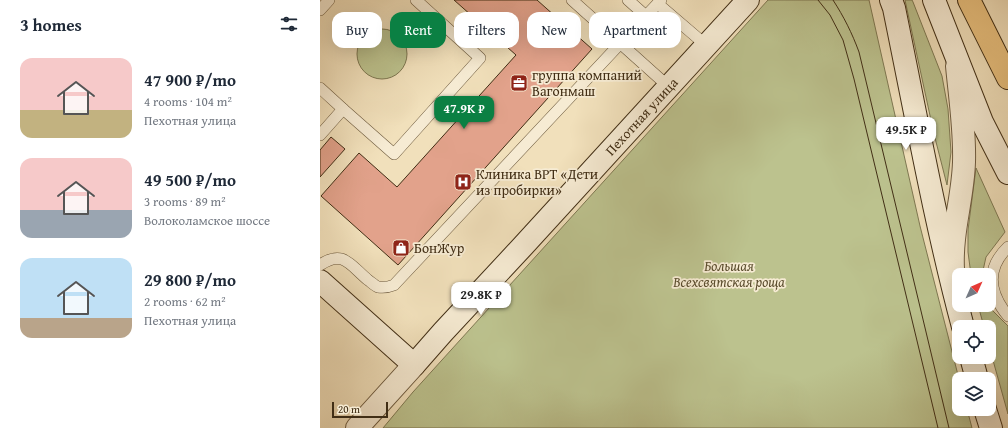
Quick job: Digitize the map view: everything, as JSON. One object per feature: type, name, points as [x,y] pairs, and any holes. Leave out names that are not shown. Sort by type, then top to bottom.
[{"type":"main road","name":"Пехотная улица","points":[[357,428],[448,326],[748,0]]},
{"type":"main road","points":[[891,0],[894,8],[952,283]]},
{"type":"main road","points":[[934,0],[982,122],[1008,173]]},
{"type":"main road","points":[[969,0],[1008,78]]},
{"type":"main road","points":[[952,268],[953,236],[961,192],[964,161],[962,112],[956,55]]},
{"type":"main road","points":[[320,281],[414,365]]},
{"type":"main road","points":[[988,416],[991,428]]},
{"type":"lane","points":[[320,10],[329,0]]},
{"type":"lane","points":[[320,88],[394,154],[480,58],[416,0]]},
{"type":"lane","points":[[425,8],[433,0]]},
{"type":"lane","points":[[572,0],[589,15]]},
{"type":"lane","points":[[628,0],[642,12]]},
{"type":"lane","points":[[650,12],[660,2],[706,46]]},
{"type":"lane","points":[[320,266],[327,260],[334,258],[343,259],[377,287],[386,288],[394,285],[617,48]]},
{"type":"lane","points":[[625,48],[669,87]]},
{"type":"lane","points":[[320,135],[343,109]]},
{"type":"lane","points":[[1008,247],[1000,255],[993,271],[992,287],[999,306],[1008,316]]},
{"type":"green space","name":"Большая Всехсвятская роща","points":[[768,0],[869,0],[920,226],[952,352],[952,364],[955,364],[957,372],[952,372],[952,416],[969,416],[972,428],[383,428],[413,392]]},
{"type":"green space","points":[[905,0],[912,0],[913,2],[942,76],[948,109],[951,152],[947,185],[934,134]]},
{"type":"green space","points":[[382,29],[390,31],[390,48],[406,49],[406,59],[402,68],[391,77],[382,79],[373,77],[362,68],[357,54],[358,48],[382,48]]},
{"type":"green space","points":[[976,168],[1005,232],[986,257],[984,268],[970,268],[968,252],[968,230]]},
{"type":"green space","points":[[980,312],[994,312],[1008,326],[1008,414],[994,364],[996,364],[996,320],[982,320]]},
{"type":"building","points":[[454,0],[537,0],[550,12],[527,12],[527,48],[581,48],[581,39],[589,48],[592,49],[398,265],[321,196],[359,153],[397,187],[516,55],[508,48],[519,48],[519,12],[468,12]]},
{"type":"building","points":[[331,137],[345,149],[320,177],[320,150]]},
{"type":"tram line","points":[[818,0],[830,15],[843,40],[854,79],[938,428]]},
{"type":"tram line","points":[[833,0],[848,25],[859,52],[949,428]]},
{"type":"place","name":"группа компаний Вагонмаш","points":[[519,83]]},
{"type":"place","name":"Клиника ВРТ «Дети из пробирки»","points":[[463,182]]},
{"type":"place","name":"БонЖур","points":[[401,248]]}]
